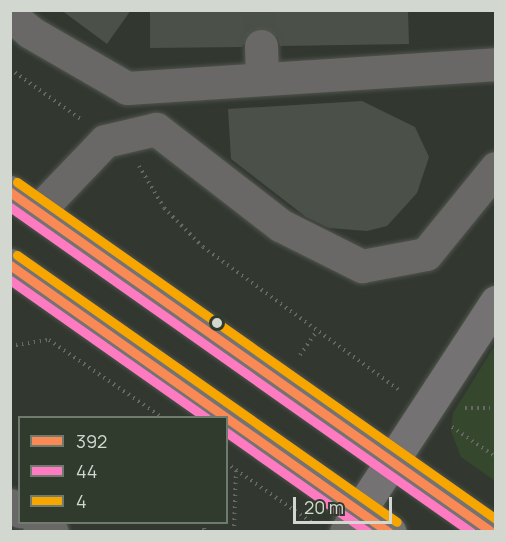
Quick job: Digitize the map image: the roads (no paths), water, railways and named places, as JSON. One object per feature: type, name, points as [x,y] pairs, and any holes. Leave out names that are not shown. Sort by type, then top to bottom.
[{"type":"main road","points":[[10,192],[493,531]]},
{"type":"main road","points":[[10,265],[212,416]]},
{"type":"main road","points":[[353,521],[495,302]]},
{"type":"main road","points":[[228,428],[353,521],[390,531]]},
{"type":"lane","points":[[10,15],[30,32],[127,88],[261,62],[495,64]]},
{"type":"lane","points":[[38,211],[105,141],[156,129],[280,225],[362,266],[426,254],[495,168]]},
{"type":"tunnel","points":[[258,10],[261,46]]}]
